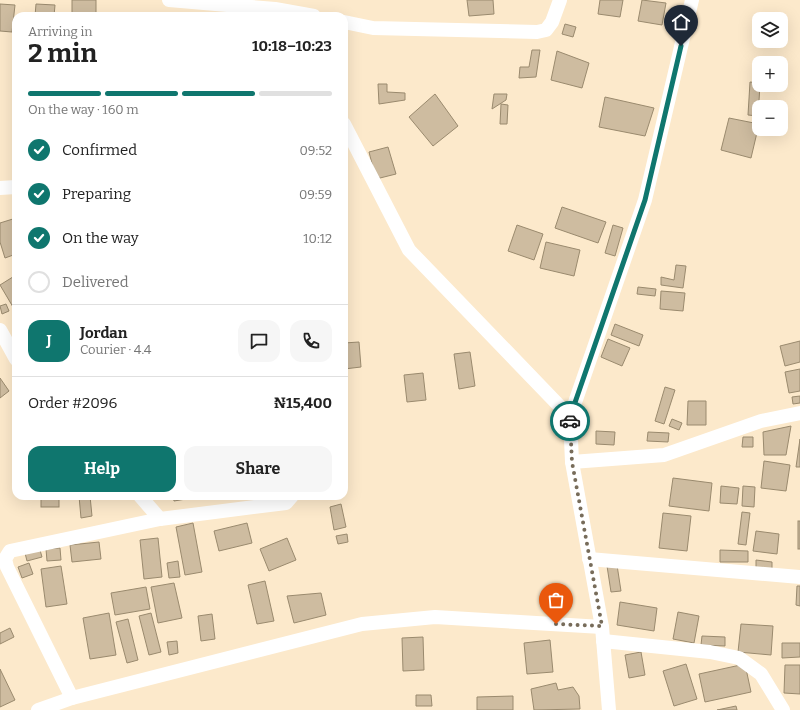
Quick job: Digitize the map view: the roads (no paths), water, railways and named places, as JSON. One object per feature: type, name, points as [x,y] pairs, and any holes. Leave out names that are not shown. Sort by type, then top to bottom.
[{"type":"street","points":[[169,0],[275,9],[292,12]]},
{"type":"street","points":[[348,23],[373,28],[537,32],[546,30],[549,26],[560,0]]},
{"type":"street","points":[[609,710],[602,626],[572,462],[570,417],[645,200],[692,0]]},
{"type":"street","points":[[348,132],[409,250],[570,417]]},
{"type":"street","points":[[0,188],[12,187]]},
{"type":"street","points":[[0,330],[12,352]]},
{"type":"street","points":[[572,462],[664,455],[761,421],[800,413]]},
{"type":"street","points":[[143,500],[160,519]]},
{"type":"street","points":[[72,698],[7,567],[5,558],[10,551],[160,519],[286,503],[289,500]]},
{"type":"street","points":[[589,558],[800,577]]},
{"type":"street","points":[[38,710],[72,698],[362,624],[435,617],[602,626]]},
{"type":"street","points":[[603,641],[710,652],[739,658],[761,674],[783,710]]}]
